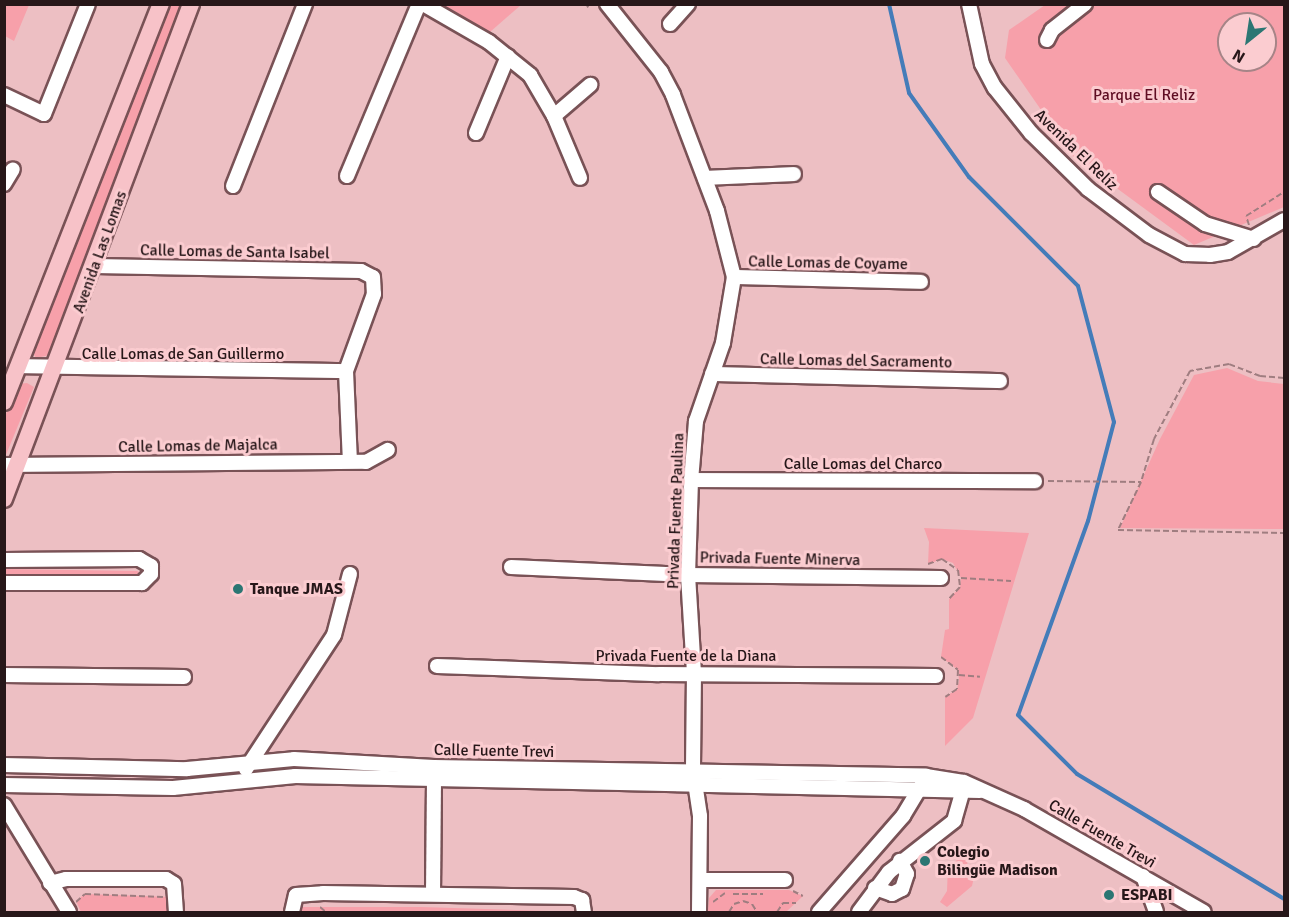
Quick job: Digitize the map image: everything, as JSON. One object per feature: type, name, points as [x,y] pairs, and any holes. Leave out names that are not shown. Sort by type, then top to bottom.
[{"type":"main road","name":"Avenida Las Lomas","points":[[4,402],[161,4]]},
{"type":"main road","name":"Avenida Las Lomas","points":[[4,499],[11,465],[56,370],[191,4]]},
{"type":"street","points":[[4,95],[44,114],[88,4]]},
{"type":"street","points":[[233,186],[305,4]]},
{"type":"street","points":[[347,176],[421,4],[508,56],[530,75],[554,116],[580,178]]},
{"type":"street","name":"Privada Fuente Paulina","points":[[607,4],[661,72],[705,178],[734,277],[730,312],[696,420],[691,480],[688,575],[694,672],[693,769],[700,880],[699,912]]},
{"type":"street","points":[[670,24],[688,4]]},
{"type":"street","name":"Avenida El Relíz","points":[[969,4],[982,64],[995,88],[1032,133],[1088,189],[1149,235],[1185,254],[1228,252],[1284,220]]},
{"type":"street","points":[[1047,40],[1052,30],[1085,4]]},
{"type":"street","points":[[476,133],[508,56]]},
{"type":"street","points":[[554,116],[590,85]]},
{"type":"street","points":[[4,184],[13,169]]},
{"type":"street","points":[[705,178],[794,174]]},
{"type":"street","points":[[1158,192],[1205,224],[1254,238]]},
{"type":"street","name":"Calle Lomas de Santa Isabel","points":[[95,266],[361,271],[373,277],[375,294],[346,371]]},
{"type":"street","name":"Calle Lomas de Coyame","points":[[734,277],[921,282]]},
{"type":"street","name":"Calle Lomas de San Guillermo","points":[[19,366],[56,370],[346,371]]},
{"type":"street","points":[[346,371],[350,461]]},
{"type":"street","name":"Calle Lomas del Sacramento","points":[[712,375],[1000,381]]},
{"type":"street","name":"Calle Lomas de Majalca","points":[[11,465],[366,462],[388,450]]},
{"type":"street","name":"Calle Lomas del Charco","points":[[691,480],[1035,480]]},
{"type":"street","points":[[4,560],[139,559],[151,566],[151,574],[142,583],[4,583]]},
{"type":"street","name":"Privada Fuente Minerva","points":[[511,567],[688,575],[941,578]]},
{"type":"street","points":[[240,780],[334,635],[350,574]]},
{"type":"street","name":"Privada Fuente de la Diana","points":[[437,666],[659,674],[694,672],[936,676]]},
{"type":"street","points":[[4,675],[184,677]]},
{"type":"street","name":"Calle Fuente Trevi","points":[[4,765],[187,769],[294,759],[434,774],[695,786],[924,782]]},
{"type":"street","name":"Calle Fuente Trevi","points":[[4,785],[173,788],[295,776],[693,769],[924,782],[980,791],[1024,809],[1204,912]]},
{"type":"street","points":[[433,894],[434,774]]},
{"type":"street","points":[[819,912],[894,826],[924,782]]},
{"type":"street","points":[[860,912],[875,888],[900,861],[954,821],[963,788]]},
{"type":"street","points":[[4,805],[50,883],[74,912]]},
{"type":"street","points":[[875,888],[892,894],[902,889],[907,874],[900,861]]},
{"type":"street","points":[[1143,876],[1156,912]]},
{"type":"street","points":[[50,883],[66,879],[166,879],[175,888],[176,912]]},
{"type":"street","points":[[700,880],[784,888]]},
{"type":"street","points":[[292,912],[295,898],[300,893],[574,897],[582,900],[584,912]]},
{"type":"path","points":[[1254,238],[1246,216],[1284,192]]},
{"type":"path","points":[[1284,378],[1260,375],[1224,363],[1190,371],[1154,439],[1141,482],[1118,530],[1284,533]]},
{"type":"path","points":[[1053,480],[1141,482]]},
{"type":"path","points":[[961,578],[1011,581]]},
{"type":"path","points":[[941,657],[951,661],[959,675],[957,689],[945,697]]},
{"type":"path","points":[[959,675],[980,677]]},
{"type":"path","points":[[777,912],[783,903],[784,888],[803,896]]},
{"type":"path","points":[[742,890],[743,901]]},
{"type":"path","points":[[713,906],[718,895],[728,892],[768,894]]},
{"type":"path","points":[[74,912],[76,901],[85,894],[170,897]]},
{"type":"path","points":[[729,912],[734,904],[743,901],[752,904],[757,912]]},
{"type":"path","points":[[783,903],[796,903]]},
{"type":"path","points":[[320,907],[326,912]]},
{"type":"green space","points":[[5,4],[29,5],[14,41],[5,36]]},
{"type":"green space","points":[[166,5],[183,5],[50,355],[36,358],[33,353],[65,265]]},
{"type":"green space","points":[[441,5],[521,5],[490,32]]},
{"type":"green space","name":"Parque El Reliz","points":[[1045,5],[1284,5],[1284,207],[1194,245],[1073,156],[1005,58],[1009,30]]},
{"type":"green space","points":[[1227,368],[1258,381],[1284,384],[1284,529],[1120,528],[1160,439],[1194,375]]},
{"type":"green space","points":[[27,383],[34,387],[5,457],[4,419],[18,384]]},
{"type":"green space","points":[[924,528],[1029,533],[973,718],[945,746],[945,697],[957,689],[959,681],[958,670],[941,657],[945,630],[949,629],[949,599],[960,587],[961,578],[953,563],[942,559],[928,564],[929,542]]},
{"type":"green space","points":[[5,569],[137,571],[141,573],[137,577],[5,578]]},
{"type":"green space","points":[[967,856],[968,878],[974,877],[972,886],[947,907],[940,902],[947,891],[948,864]]},
{"type":"green space","points":[[716,890],[789,890],[803,896],[786,912],[708,912],[709,898]]},
{"type":"green space","points":[[85,894],[170,897],[175,912],[81,912],[76,901]]},
{"type":"green space","points":[[300,907],[421,907],[581,912],[300,912]]},
{"type":"waterway","points":[[889,4],[909,93],[969,177],[1078,286],[1114,422],[1088,521],[1018,715],[1077,774],[1284,899]]},
{"type":"place","name":"Tanque JMAS","points":[[238,589]]},
{"type":"place","name":"Colegio Bilingüe Madison","points":[[925,861]]},
{"type":"place","name":"ESPABI","points":[[1109,895]]}]
